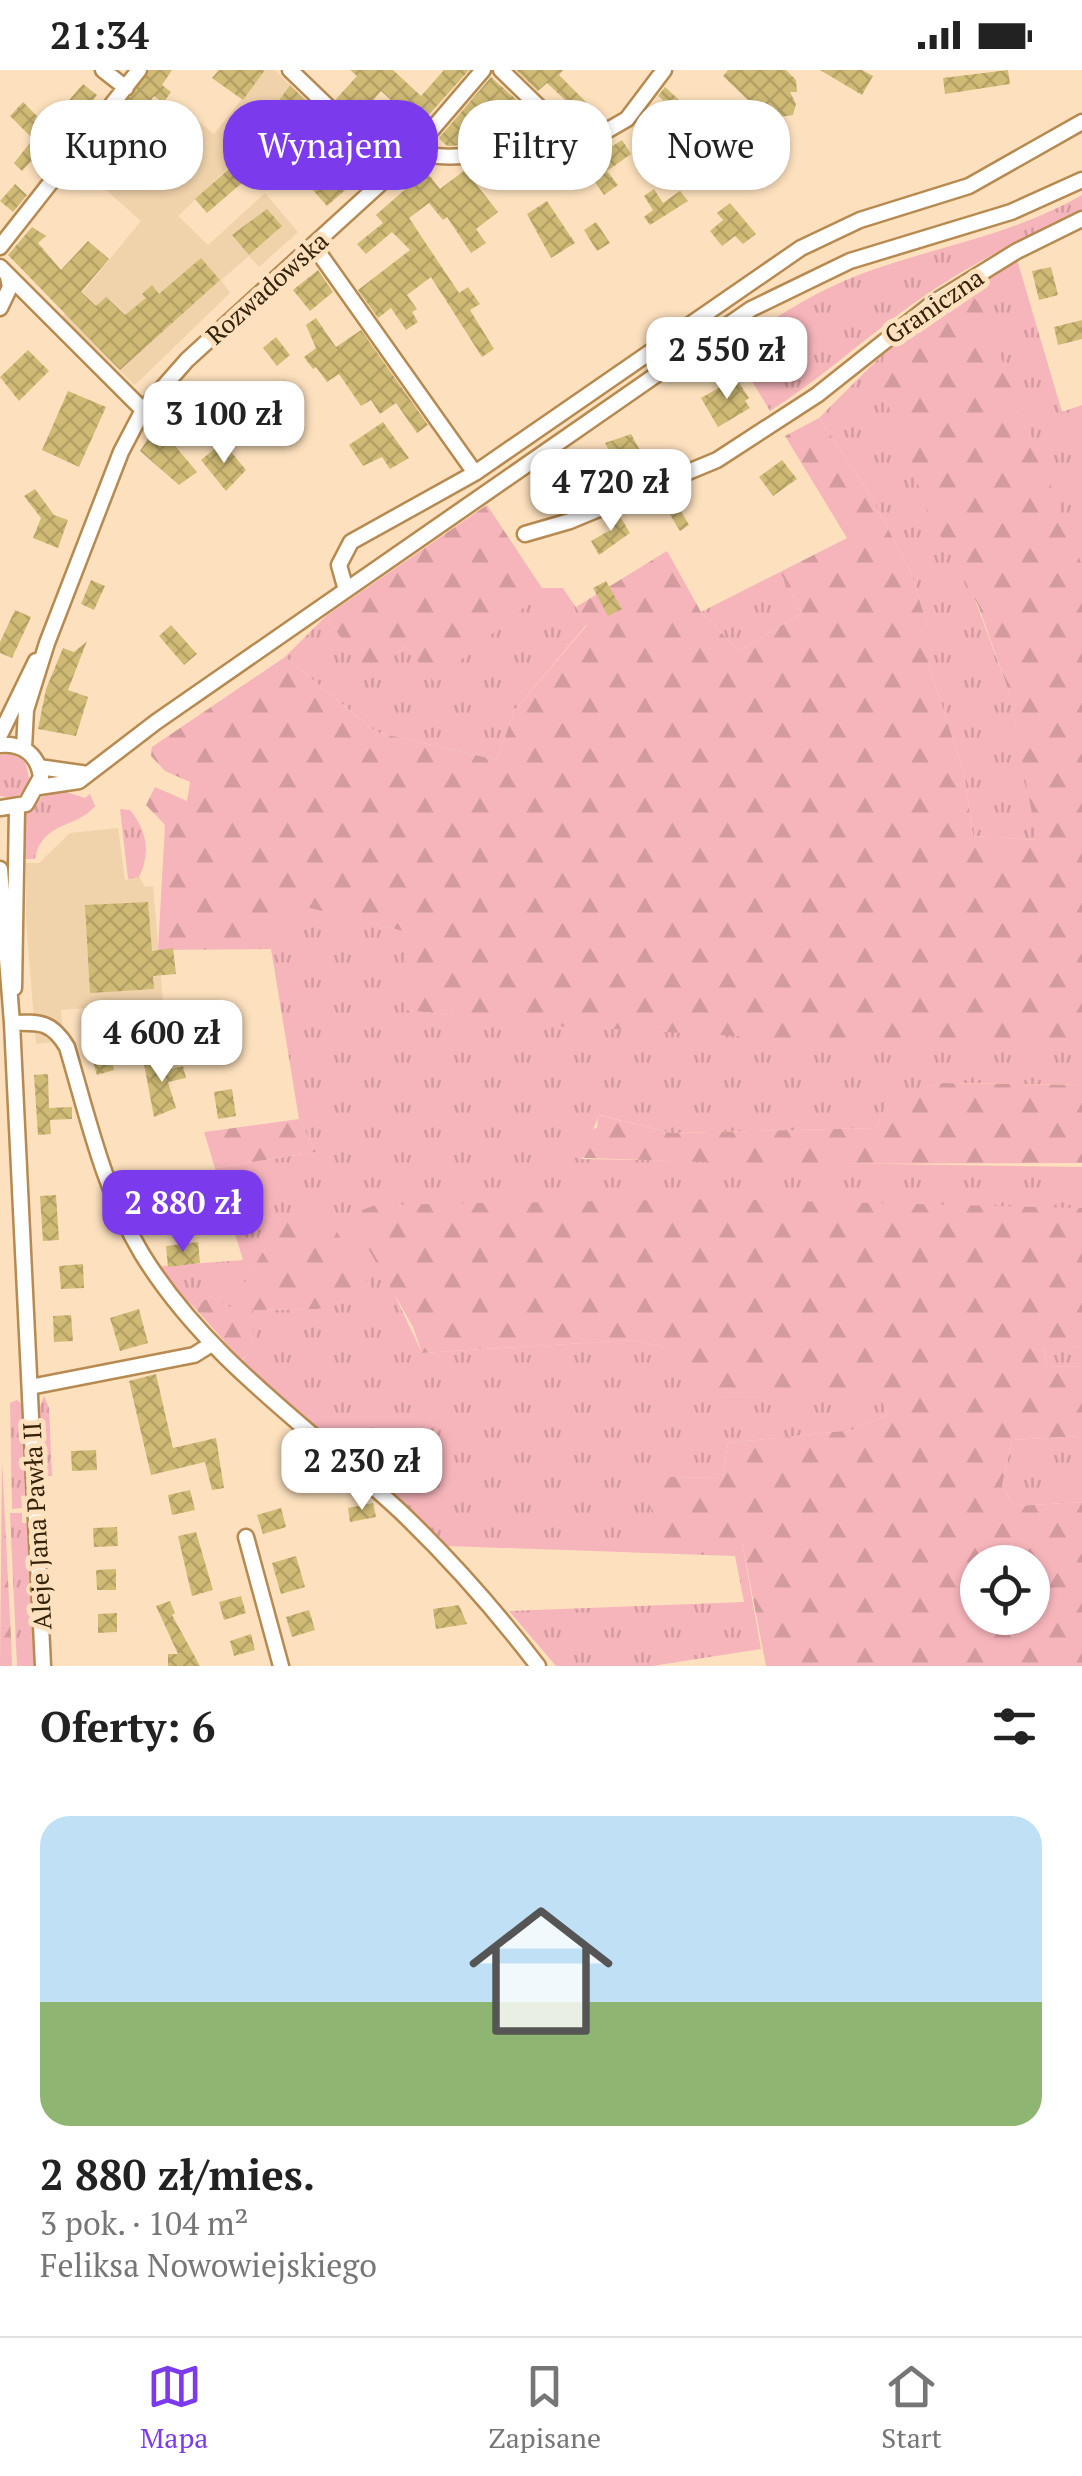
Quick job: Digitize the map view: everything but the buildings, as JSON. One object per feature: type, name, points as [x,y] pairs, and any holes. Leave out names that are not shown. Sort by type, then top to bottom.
[{"type":"street","points":[[103,70],[126,88]]},
{"type":"street","points":[[0,247],[139,70]]},
{"type":"street","points":[[290,70],[321,100]]},
{"type":"street","name":"Rozwadowska","points":[[438,123],[483,70]]},
{"type":"street","points":[[501,70],[532,100]]},
{"type":"street","points":[[612,128],[627,119],[664,70]]},
{"type":"street","points":[[346,590],[339,565],[351,542],[475,473],[808,244],[860,220],[969,186],[1081,127]]},
{"type":"street","points":[[0,808],[17,808],[39,787],[67,784],[88,774],[751,309],[850,261],[1010,212],[1082,180]]},
{"type":"street","name":"Rozwadowska","points":[[24,748],[26,710],[46,643],[121,452],[143,410],[187,360],[374,190]]},
{"type":"street","name":"Graniczna","points":[[525,534],[570,521],[717,460],[817,395],[933,303],[1017,250],[1082,219]]},
{"type":"street","points":[[314,246],[475,473]]},
{"type":"street","points":[[0,308],[7,280],[143,410]]},
{"type":"street","name":"Rozwadowska","points":[[0,735],[4,714],[46,643]]},
{"type":"street","points":[[0,745],[24,748],[39,767],[39,787]]},
{"type":"street","points":[[39,767],[88,774]]},
{"type":"street","points":[[12,1018],[17,808]]},
{"type":"street","points":[[0,869],[12,1018],[30,1387],[194,1355],[210,1345]]},
{"type":"street","points":[[12,1018],[55,1027],[67,1047],[119,1214],[144,1258],[210,1345],[401,1513],[495,1610],[538,1666]]},
{"type":"street","name":"Aleje Jana Pawła II","points":[[30,1387],[43,1666]]},
{"type":"street","points":[[246,1537],[281,1666]]},
{"type":"shaded area","points":[[265,70],[275,70],[290,85],[279,100],[241,100]]},
{"type":"shaded area","points":[[223,123],[223,173],[178,216],[208,245],[265,193],[298,232],[259,267],[249,256],[221,280],[230,293],[135,385],[62,317],[141,221],[106,190],[203,190],[203,125],[214,134]]},
{"type":"shaded area","points":[[118,828],[125,880],[139,877],[145,887],[153,886],[163,1002],[61,1010],[63,1041],[36,1044],[26,920],[26,863],[39,863],[70,833]]},
{"type":"green space","points":[[1082,195],[1082,212],[1011,245],[942,284],[770,411],[732,348],[834,285],[1006,229]]},
{"type":"green space","points":[[1016,256],[1062,412],[1082,405],[1082,566],[970,295]]},
{"type":"green space","points":[[970,294],[980,304],[1082,565],[1082,1040],[808,1040],[520,1024],[407,1010],[407,932],[298,905],[271,949],[158,950],[165,825],[146,805],[155,787],[187,801],[190,782],[165,771],[151,756],[152,747],[285,657],[376,732],[497,760],[514,711],[587,625],[576,607],[667,551],[701,612],[739,651],[802,613],[780,572],[847,538],[785,436],[819,418],[865,486],[910,570],[928,627],[928,663],[964,773],[973,836],[1037,840],[1009,692],[978,605],[927,511],[901,433],[880,389],[884,353],[939,309]]},
{"type":"green space","points":[[884,353],[1009,692],[1038,840],[973,836],[964,773],[928,663],[928,627],[910,570],[865,486],[819,418]]},
{"type":"green space","points":[[487,505],[542,588],[540,594],[434,682],[405,645],[370,680],[326,616]]},
{"type":"green space","points":[[780,572],[802,613],[739,651],[701,612]]},
{"type":"green space","points":[[542,588],[563,588],[587,624],[514,711],[497,760],[376,732],[285,657],[326,616],[370,679],[405,645],[435,681]]},
{"type":"green space","points":[[12,754],[25,761],[30,782],[18,795],[0,796],[0,755]]},
{"type":"green space","points":[[60,790],[85,798],[90,794],[95,806],[45,838],[35,859],[23,859],[23,817],[45,794]]},
{"type":"green space","points":[[120,809],[130,810],[143,834],[146,851],[139,877],[128,879]]},
{"type":"green space","points":[[297,904],[407,932],[407,1010],[659,1031],[828,1037],[1082,1038],[1082,1085],[943,1083],[890,1096],[876,1128],[672,1133],[599,1115],[581,1159],[1082,1167],[1082,1209],[391,1287],[422,1353],[633,1340],[668,1348],[696,1392],[880,1393],[887,1415],[852,1430],[728,1443],[722,1478],[672,1477],[742,1542],[761,1649],[652,1666],[556,1666],[509,1611],[744,1602],[735,1556],[447,1546],[368,1470],[241,1361],[254,1349],[252,1310],[311,1309],[265,1248],[230,1308],[211,1296],[194,1307],[150,1267],[243,1260],[215,1168],[316,1152],[299,1119],[271,949]]},
{"type":"green space","points":[[943,1083],[1082,1085],[1082,1163],[759,1164],[559,1157],[579,1132],[597,1128],[598,1115],[672,1133],[876,1128],[890,1095]]},
{"type":"green space","points":[[299,1119],[316,1152],[215,1168],[204,1132]]},
{"type":"green space","points":[[714,1199],[1082,1208],[1082,1346],[1044,1349],[1047,1367],[1082,1366],[1082,1436],[1012,1440],[1002,1486],[1014,1506],[1082,1502],[1082,1666],[766,1666],[742,1542],[664,1550],[642,1482],[672,1477],[722,1478],[728,1443],[852,1430],[887,1415],[880,1394],[695,1392],[668,1348],[633,1340],[422,1353],[413,1327],[349,1215],[375,1205]]},
{"type":"green space","points":[[328,1217],[376,1297],[317,1309],[253,1310],[254,1350],[241,1360],[194,1307],[211,1296],[230,1307],[265,1248],[263,1222]]},
{"type":"green space","points":[[1082,1346],[1082,1366],[1047,1367],[1044,1348]]},
{"type":"green space","points":[[44,1396],[49,1408],[52,1476],[43,1476],[40,1407]]},
{"type":"green space","points":[[17,1400],[22,1404],[27,1495],[21,1496],[22,1508],[12,1509],[10,1403]]},
{"type":"green space","points":[[1082,1436],[1082,1502],[1014,1506],[1002,1486],[1012,1440]]},
{"type":"green space","points":[[2,1461],[11,1638],[12,1666],[0,1666]]},
{"type":"green space","points":[[10,1513],[22,1513],[22,1523],[27,1523],[34,1666],[17,1666]]}]
